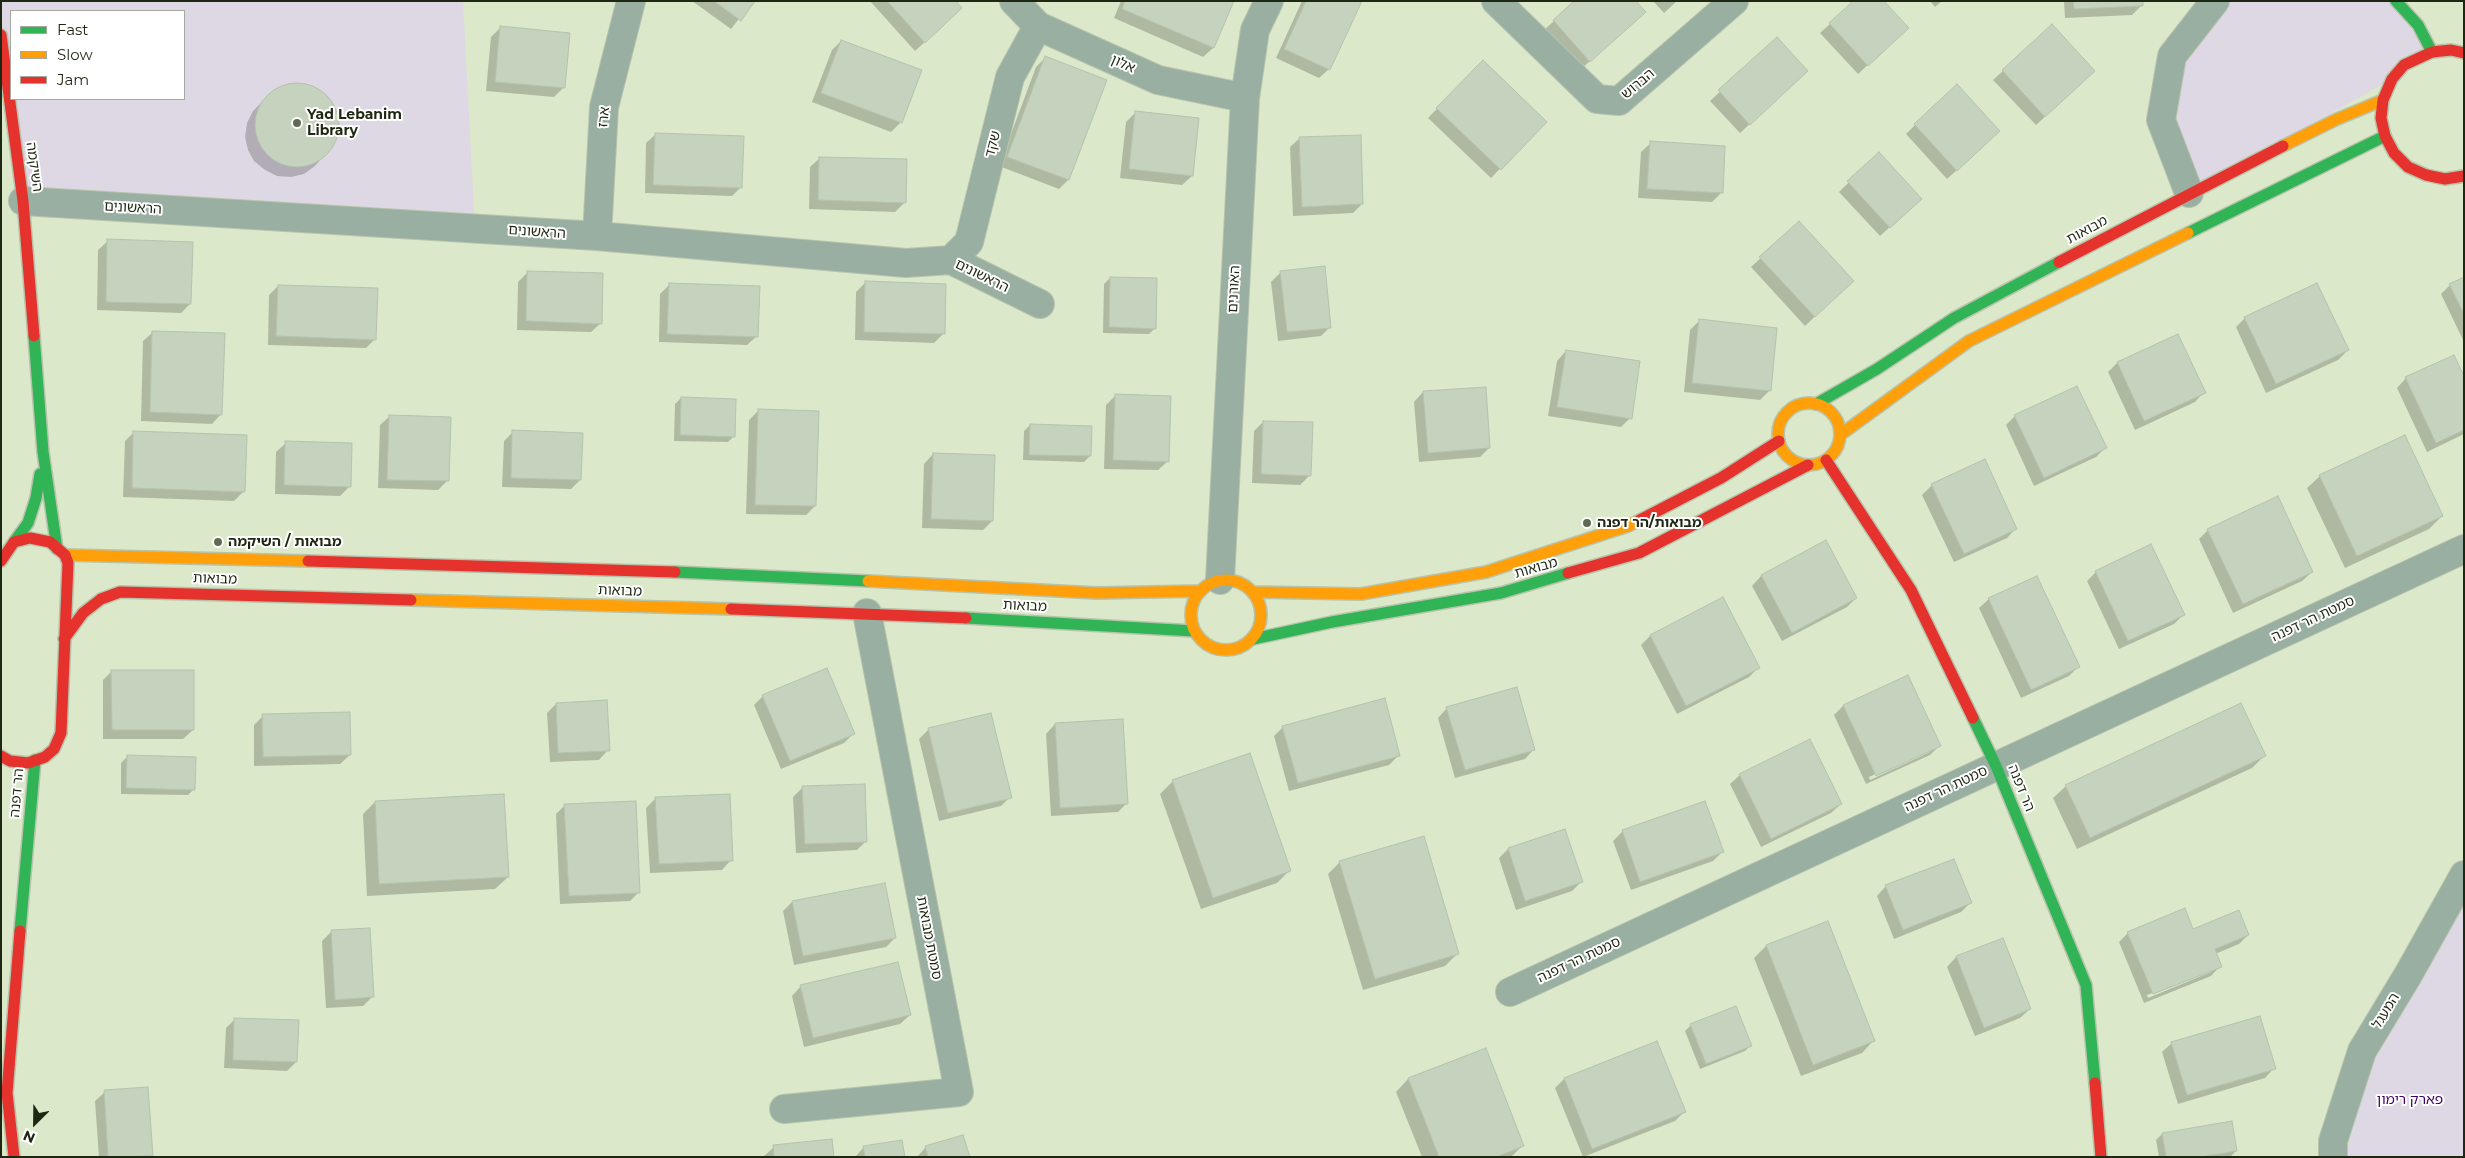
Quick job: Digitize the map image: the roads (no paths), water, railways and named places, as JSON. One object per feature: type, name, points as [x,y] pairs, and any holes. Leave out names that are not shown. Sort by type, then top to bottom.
[{"type":"street","name":"ארז","points":[[597,236],[604,107],[631,1]]},
{"type":"street","name":"אלון","points":[[1014,1],[1038,26],[1158,80],[1245,98]]},
{"type":"street","name":"האורנים","points":[[1210,586],[1245,98],[1255,30],[1269,1]]},
{"type":"street","name":"הברוש","points":[[1496,1],[1597,99],[1619,101],[1734,1]]},
{"type":"street","points":[[2189,193],[2161,120],[2172,56],[2215,1]]},
{"type":"street","points":[[2396,1],[2418,25],[2432,52]]},
{"type":"street","name":"שקד","points":[[951,260],[969,242],[1010,77],[1038,26]]},
{"type":"street","name":"השיקמה","points":[[1,35],[24,201],[44,452],[61,552],[68,563],[60,733],[54,749],[45,757],[35,760]]},
{"type":"street","points":[[2464,53],[2451,50],[2432,52],[2404,65],[2392,79],[2383,100],[2381,118],[2385,136],[2394,153],[2408,167],[2426,176],[2445,179],[2464,176]]},
{"type":"street","name":"מבואות","points":[[1816,404],[1877,369],[1954,318],[2189,193],[2336,120],[2383,100]]},
{"type":"street","points":[[1840,435],[1834,416],[1826,408],[1816,404],[1796,406],[1788,412],[1780,426],[1779,441],[1789,458],[1808,465],[1826,460],[1834,453],[1840,435],[1969,341],[2385,136]]},
{"type":"street","name":"הראשונים","points":[[24,201],[597,236],[906,263],[951,260],[1040,304]]},
{"type":"street","name":"מבואות","points":[[1253,592],[1361,594],[1486,572],[1628,526],[1720,478],[1779,441]]},
{"type":"street","name":"השיקמה","points":[[1,560],[28,523],[36,498],[44,452]]},
{"type":"street","name":"הר דפנה","points":[[1826,460],[1911,590],[1996,766],[2086,985],[2101,1157]]},
{"type":"street","name":"מבואות","points":[[1253,639],[1332,622],[1501,593],[1640,553],[1808,465]]},
{"type":"street","points":[[14,542],[30,538],[50,542],[61,552]]},
{"type":"street","name":"סמטת הר דפנה","points":[[1510,992],[2464,549]]},
{"type":"street","name":"מבואות","points":[[61,552],[623,569],[1097,593],[1210,586]]},
{"type":"street","points":[[1232,580],[1244,584],[1253,592],[1259,601],[1262,621],[1253,639],[1244,646],[1233,650],[1221,650],[1210,647],[1201,640],[1194,631],[1191,610],[1210,586],[1232,580]]},
{"type":"street","name":"מבואות","points":[[64,639],[83,613],[101,598],[120,592],[867,613],[1194,631]]},
{"type":"street","name":"סמטת מבואות","points":[[784,1108],[959,1092],[867,613]]},
{"type":"street","points":[[4,760],[28,762],[35,760]]},
{"type":"street","name":"הר דפנה","points":[[14,1157],[6,1093],[8,1051],[35,760]]},
{"type":"street","name":"המעגל","points":[[2332,1157],[2333,1141],[2362,1051],[2408,975],[2464,875]]},
{"type":"place","name":"Yad Lebanim Library","points":[[297,123]]},
{"type":"place","name":"מבואות/הר דפנה","points":[[1587,523]]},
{"type":"place","name":"מבואות / השיקמה","points":[[218,542]]},
{"type":"park label","name":"פארק רימון","points":[[2410,1100]]}]
